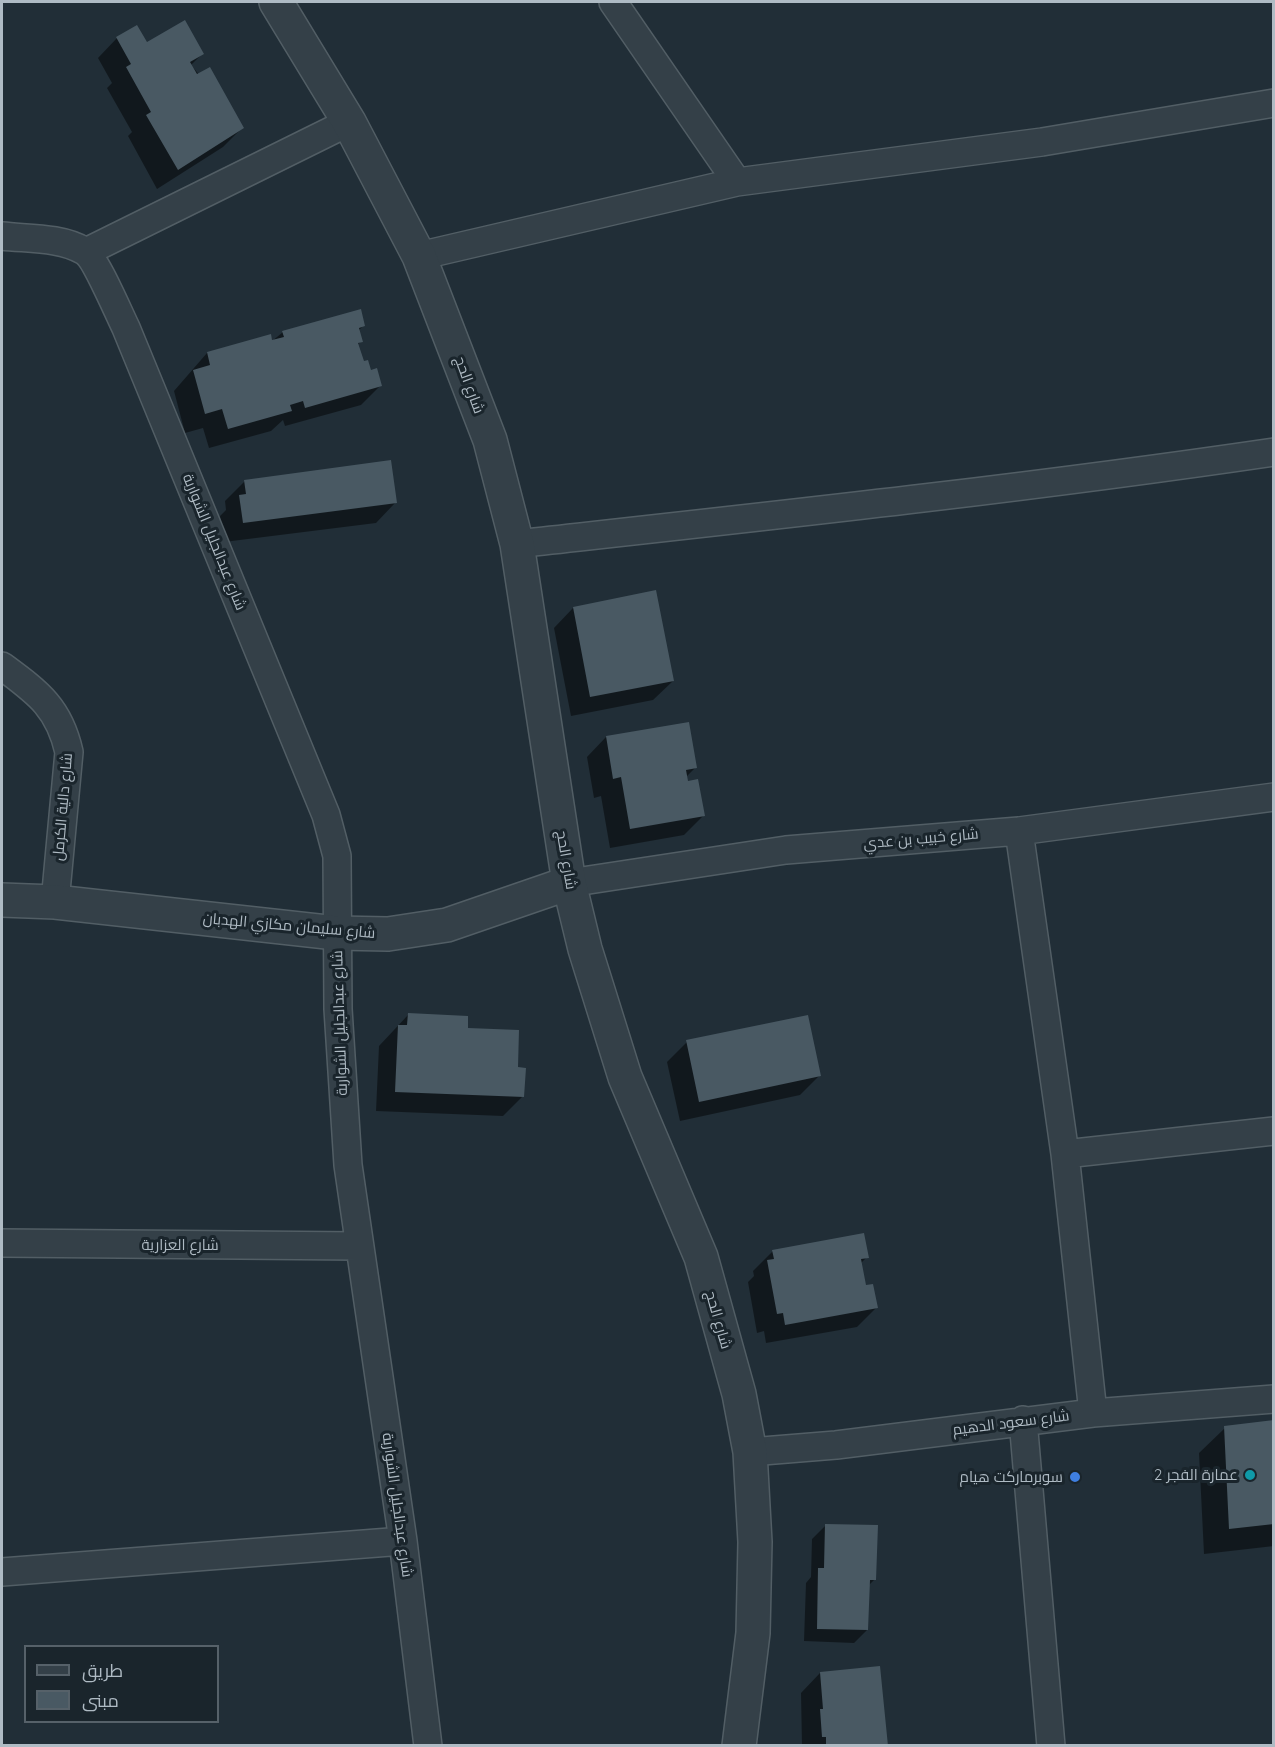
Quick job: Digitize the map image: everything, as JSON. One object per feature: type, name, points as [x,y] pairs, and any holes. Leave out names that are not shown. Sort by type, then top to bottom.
[{"type":"street","name":"شارع الحج","points":[[276,2],[349,122],[419,256],[489,440],[517,544],[569,883],[601,1003],[625,1077],[701,1257],[739,1394],[750,1452],[755,1542],[753,1634],[739,1746]]},
{"type":"street","points":[[613,2],[737,182]]},
{"type":"street","points":[[419,256],[737,182],[1042,142],[1274,103]]},
{"type":"street","points":[[2,236],[63,243],[86,252],[349,122]]},
{"type":"street","name":"شارع عبدالجليل الشواربة","points":[[86,252],[126,328],[326,815],[337,856],[339,890],[336,933],[341,1085],[358,1246],[403,1541],[428,1746]]},
{"type":"street","points":[[517,544],[897,502],[1274,452]]},
{"type":"street","name":"شارع دالية الكرمل","points":[[2,666],[39,693],[64,730],[67,741],[69,752],[55,902]]},
{"type":"street","name":"شارع خبيب بن عدي","points":[[569,883],[786,850],[1018,831],[1274,797]]},
{"type":"street","points":[[1018,831],[1065,1154],[1093,1413]]},
{"type":"street","name":"شارع سليمان مكازي الهدبان","points":[[2,900],[55,902],[336,933],[388,934],[447,925],[569,883]]},
{"type":"street","points":[[1065,1154],[1274,1131]]},
{"type":"street","name":"شارع العزارية","points":[[2,1243],[358,1246]]},
{"type":"street","name":"شارع سعود الدهيم","points":[[750,1452],[836,1445],[1093,1413],[1274,1400]]},
{"type":"street","points":[[1023,1420],[1052,1746]]},
{"type":"street","points":[[2,1572],[403,1541]]},
{"type":"building","points":[[185,20],[204,54],[190,62],[197,74],[210,67],[244,128],[178,170],[146,115],[151,112],[126,67],[131,64],[116,37],[137,25],[147,42]]},
{"type":"building","points":[[361,309],[365,326],[359,328],[363,342],[358,343],[364,361],[368,360],[371,370],[377,368],[382,386],[305,408],[303,401],[290,405],[292,411],[228,429],[222,409],[205,414],[193,370],[210,365],[207,352],[271,334],[272,340],[284,337],[282,331]]},
{"type":"building","points":[[391,460],[397,503],[243,523],[239,495],[246,494],[244,480]]},
{"type":"building","points":[[656,590],[674,681],[590,697],[573,607]]},
{"type":"building","points":[[689,722],[697,768],[686,770],[688,781],[698,779],[705,816],[630,829],[621,777],[613,779],[606,736]]},
{"type":"building","points":[[408,1013],[468,1016],[468,1028],[519,1030],[518,1067],[526,1068],[524,1097],[395,1092],[398,1025],[407,1025]]},
{"type":"building","points":[[808,1015],[821,1076],[699,1102],[686,1040]]},
{"type":"building","points":[[864,1233],[869,1258],[861,1259],[866,1285],[873,1284],[878,1308],[785,1325],[783,1313],[777,1314],[767,1260],[774,1259],[772,1250]]},
{"type":"building","name":"عمارة الفجر 2","points":[[1274,1420],[1274,1524],[1229,1529],[1224,1426]]},
{"type":"building","points":[[825,1524],[878,1525],[876,1580],[870,1580],[868,1630],[817,1629],[818,1568],[824,1568]]},
{"type":"building","points":[[880,1666],[888,1746],[826,1746],[826,1737],[822,1737],[820,1709],[823,1709],[820,1672]]},
{"type":"place","name":"عمارة الفجر 2","points":[[1250,1475]]},
{"type":"place","name":"سوبرماركت هيام","points":[[1075,1477]]}]
